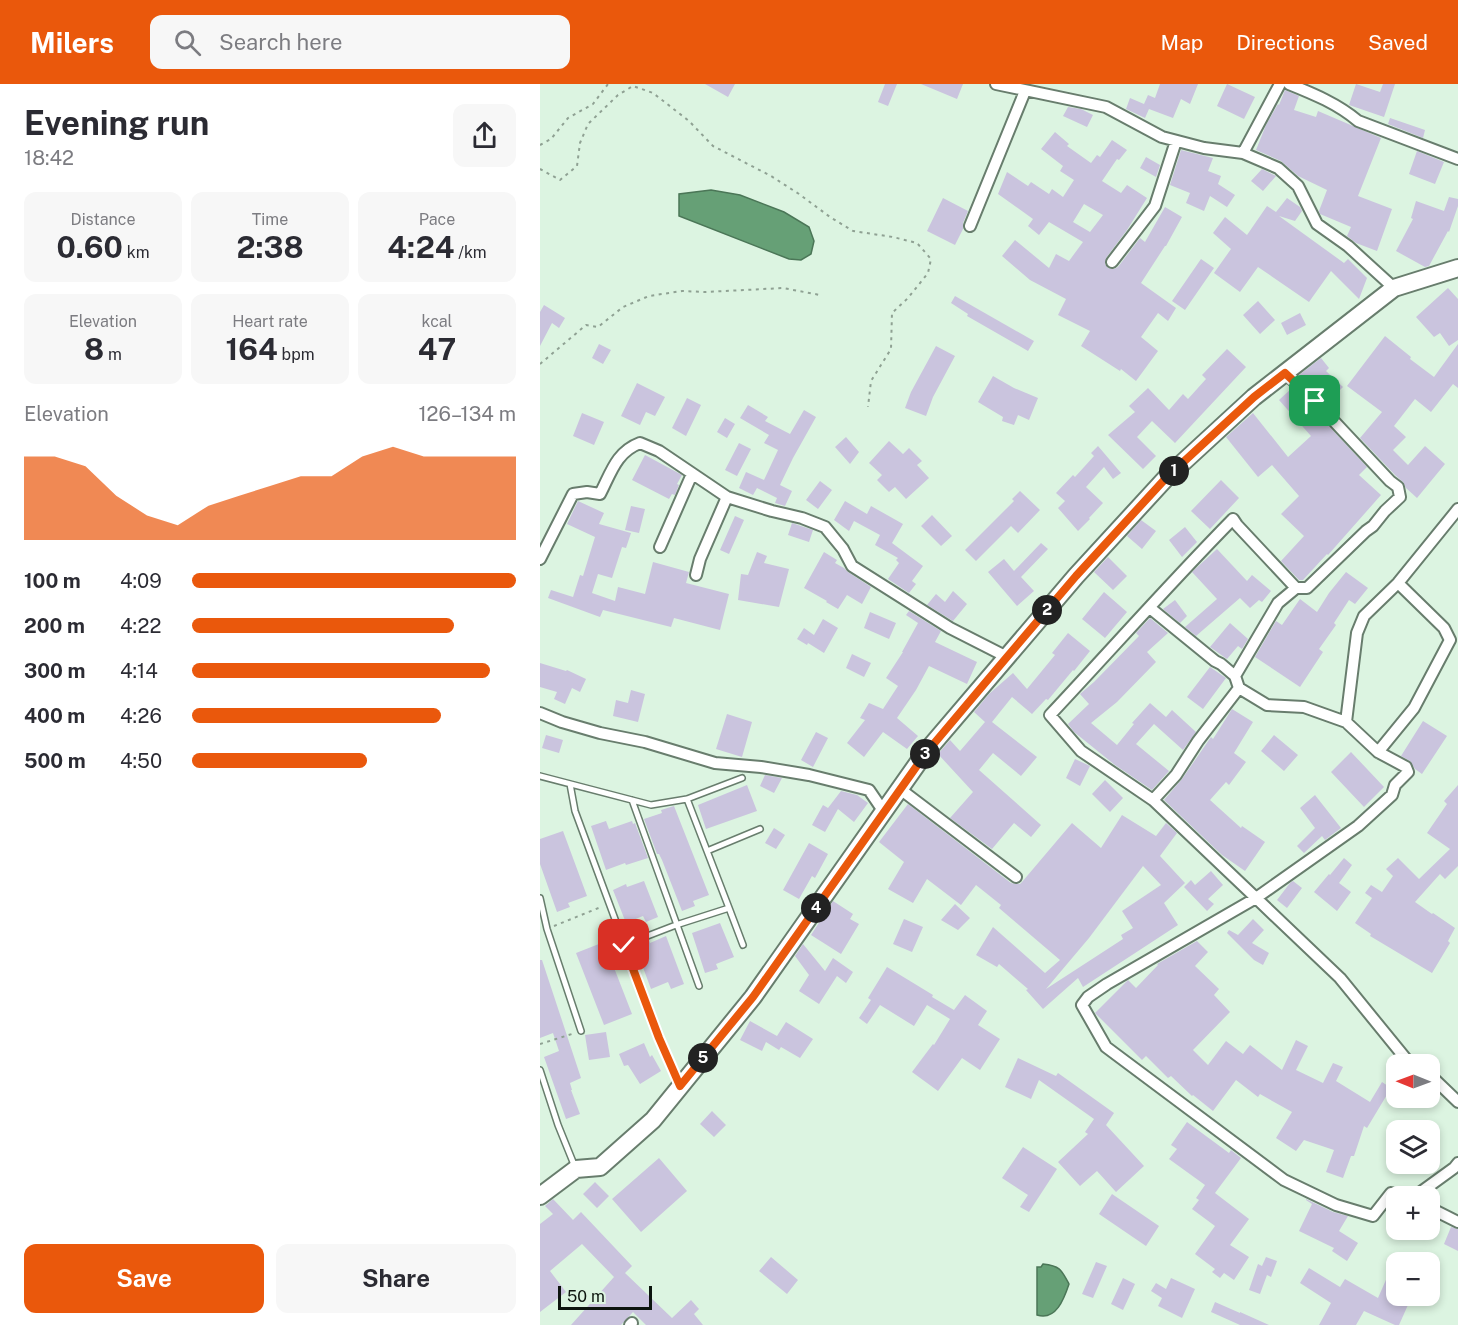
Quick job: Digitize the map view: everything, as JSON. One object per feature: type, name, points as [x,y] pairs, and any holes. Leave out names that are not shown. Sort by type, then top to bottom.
[{"type":"street","points":[[996,84],[1106,107],[1162,137],[1204,148],[1243,153],[1278,168],[1298,186],[1317,224],[1348,246],[1394,288]]},
{"type":"street","points":[[1243,153],[1280,84]]},
{"type":"street","points":[[1289,84],[1346,111],[1358,121],[1458,159]]},
{"type":"street","points":[[970,226],[1025,91]]},
{"type":"street","points":[[1112,262],[1155,206],[1176,141]]},
{"type":"street","points":[[540,1196],[576,1169],[600,1167],[652,1120],[753,997],[926,753],[1076,576],[1166,478],[1254,397],[1394,288],[1458,266]]},
{"type":"street","points":[[1234,676],[1278,603],[1296,588],[1308,588],[1400,497],[1398,487],[1285,373]]},
{"type":"street","points":[[540,559],[573,494],[587,492],[600,494],[618,458],[629,447],[640,443],[659,451],[727,497],[802,518],[825,527],[843,549],[852,566],[950,628],[1007,657]]},
{"type":"street","points":[[660,547],[692,474]]},
{"type":"street","points":[[696,575],[699,559],[727,497]]},
{"type":"street","points":[[1346,722],[1357,633],[1364,616],[1398,584],[1458,509]]},
{"type":"street","points":[[1296,588],[1236,525],[1233,519],[1050,715],[1081,751],[1153,800],[1340,978],[1402,1054]]},
{"type":"street","points":[[1378,752],[1414,708],[1450,640],[1444,628],[1398,584]]},
{"type":"street","points":[[1150,608],[1234,676],[1239,688],[1267,705],[1304,707],[1346,722],[1378,752],[1406,767],[1408,772],[1395,785],[1392,795],[1358,826],[1256,898],[1107,984],[1088,997],[1082,1005],[1106,1047],[1284,1180],[1336,1205],[1372,1216],[1386,1199]]},
{"type":"street","points":[[1153,800],[1176,775],[1198,741],[1239,688]]},
{"type":"street","points":[[541,716],[600,733],[645,742],[715,763],[800,773],[869,790],[884,812]]},
{"type":"street","points":[[900,789],[1016,877]]},
{"type":"street","points":[[1440,1085],[1458,1102]]},
{"type":"street","points":[[1429,1186],[1458,1163]]},
{"type":"street","points":[[1440,1213],[1458,1222]]},
{"type":"lane","points":[[540,776],[651,805],[687,799],[742,778]]},
{"type":"lane","points":[[570,784],[575,811],[659,1038],[680,1086]]},
{"type":"lane","points":[[687,799],[743,945]]},
{"type":"lane","points":[[632,800],[699,987]]},
{"type":"lane","points":[[706,851],[760,829]]},
{"type":"lane","points":[[540,898],[581,1031]]},
{"type":"lane","points":[[624,945],[729,908]]},
{"type":"lane","points":[[540,1070],[558,1125],[576,1169]]},
{"type":"lane","points":[[540,1098],[549,1096]]},
{"type":"path","points":[[540,144],[551,139],[568,118],[593,104],[608,84]]},
{"type":"path","points":[[540,169],[560,180],[578,166],[580,143],[588,124],[618,95],[633,86],[653,93],[689,121],[713,147],[771,176],[853,231],[917,243],[931,259],[928,273],[908,298],[892,312],[891,349],[871,381],[868,407]]},
{"type":"path","points":[[540,364],[586,325],[598,327],[623,307],[649,296],[682,291],[783,288],[820,295]]},
{"type":"path","points":[[548,929],[609,904]]},
{"type":"path","points":[[540,1044],[581,1031]]},
{"type":"shaded area","points":[[711,190],[740,195],[784,212],[809,227],[814,241],[811,254],[801,260],[789,259],[679,216],[679,194]]},
{"type":"shaded area","points":[[1043,1264],[1059,1269],[1069,1284],[1058,1307],[1054,1312],[1044,1316],[1037,1315],[1037,1267]]},
{"type":"building","points":[[705,84],[735,84],[728,97]]},
{"type":"building","points":[[885,84],[897,84],[888,106],[878,102]]},
{"type":"building","points":[[921,84],[963,84],[957,99]]},
{"type":"building","points":[[1160,84],[1198,84],[1190,104],[1181,99],[1173,118],[1149,109],[1145,118],[1126,109],[1130,98],[1144,104],[1148,95],[1155,98]]},
{"type":"building","points":[[1227,84],[1255,97],[1244,119],[1217,106]]},
{"type":"building","points":[[1356,84],[1380,92],[1383,84],[1395,84],[1384,117],[1349,105]]},
{"type":"building","points":[[1285,90],[1299,96],[1294,110],[1316,117],[1318,111],[1381,138],[1358,196],[1392,209],[1377,251],[1356,243],[1347,236],[1351,227],[1320,214],[1327,190],[1298,176],[1281,161],[1256,150],[1266,125],[1279,105]]},
{"type":"building","points":[[1068,107],[1081,109],[1093,115],[1087,127],[1063,116]]},
{"type":"building","points":[[1390,118],[1425,130],[1423,138],[1388,124]]},
{"type":"building","points":[[1055,132],[1069,144],[1067,146],[1091,163],[1097,155],[1100,157],[1112,140],[1127,150],[1119,160],[1117,159],[1102,181],[1121,193],[1127,185],[1147,198],[1106,258],[1105,264],[1108,268],[1118,267],[1140,238],[1145,242],[1165,207],[1182,217],[1141,283],[1176,308],[1168,321],[1158,313],[1141,337],[1158,351],[1136,381],[1121,369],[1120,371],[1081,346],[1090,331],[1058,315],[1066,299],[1030,280],[1002,256],[1015,240],[1049,268],[1056,254],[1069,261],[1083,242],[1049,222],[1039,235],[1028,226],[1033,219],[998,194],[1007,172],[1028,186],[1031,182],[1049,194],[1052,189],[1063,197],[1074,180],[1060,171],[1063,166],[1041,149]],"holes":[[[1084,204],[1103,215],[1090,232],[1073,222]]]},
{"type":"building","points":[[1181,150],[1213,158],[1208,171],[1221,176],[1218,184],[1235,195],[1227,207],[1210,196],[1204,211],[1186,203],[1190,193],[1170,185]]},
{"type":"building","points":[[1417,151],[1444,162],[1435,184],[1409,174]]},
{"type":"building","points":[[1146,157],[1160,165],[1156,177],[1140,168]]},
{"type":"building","points":[[1262,169],[1276,176],[1263,191],[1251,181]]},
{"type":"building","points":[[1449,197],[1458,199],[1458,206],[1449,232],[1429,266],[1425,267],[1396,251],[1413,219],[1411,218],[1416,201],[1444,211]]},
{"type":"building","points":[[943,198],[968,211],[955,245],[927,231]]},
{"type":"building","points":[[1287,198],[1302,211],[1295,221],[1279,216],[1344,263],[1348,259],[1367,278],[1359,299],[1331,271],[1309,302],[1258,267],[1240,292],[1214,273],[1231,249],[1213,233],[1225,217],[1247,235],[1267,206],[1276,212]]},
{"type":"building","points":[[1201,259],[1214,268],[1185,310],[1172,301]]},
{"type":"building","points":[[1448,288],[1458,299],[1458,340],[1449,346],[1440,333],[1434,337],[1416,317]]},
{"type":"building","points":[[955,296],[1034,341],[1028,351],[967,316],[968,314],[951,303]]},
{"type":"building","points":[[1258,301],[1275,320],[1260,334],[1243,315]]},
{"type":"building","points":[[544,305],[565,318],[559,328],[552,323],[540,346],[540,312]]},
{"type":"building","points":[[1300,313],[1306,325],[1287,335],[1281,323]]},
{"type":"building","points":[[1385,336],[1434,377],[1458,344],[1458,388],[1453,384],[1431,412],[1415,399],[1394,426],[1406,437],[1393,450],[1408,465],[1425,446],[1445,464],[1417,498],[1360,438],[1382,412],[1347,386]]},
{"type":"building","points":[[599,344],[611,350],[603,364],[592,358]]},
{"type":"building","points":[[936,346],[955,356],[933,397],[926,416],[905,408]]},
{"type":"building","points":[[1227,349],[1246,367],[1175,443],[1152,421],[1137,437],[1156,456],[1143,469],[1108,435],[1135,412],[1129,406],[1148,388],[1169,410],[1183,394],[1188,399],[1206,379],[1202,375]]},
{"type":"building","points":[[1321,358],[1329,368],[1326,371],[1343,387],[1327,403],[1299,375]]},
{"type":"building","points":[[993,376],[1038,398],[1029,420],[1018,415],[1014,425],[1002,421],[1003,417],[978,402]]},
{"type":"building","points":[[637,383],[665,397],[655,416],[646,412],[640,425],[621,416]]},
{"type":"building","points":[[1291,389],[1367,467],[1359,475],[1381,495],[1303,580],[1299,580],[1281,561],[1304,536],[1281,514],[1299,496],[1272,465],[1258,477],[1226,437],[1253,413],[1288,457],[1311,436],[1279,400]]},
{"type":"building","points":[[687,398],[701,405],[686,436],[672,428]]},
{"type":"building","points":[[748,405],[768,417],[765,421],[790,434],[804,410],[816,417],[780,485],[792,491],[785,506],[775,503],[777,498],[757,488],[753,495],[739,488],[746,472],[764,480],[778,450],[764,443],[769,435],[740,418]]},
{"type":"building","points":[[582,413],[604,422],[594,445],[573,436]]},
{"type":"building","points":[[725,418],[735,424],[727,438],[717,432]]},
{"type":"building","points":[[846,437],[859,452],[850,464],[835,447]]},
{"type":"building","points":[[889,441],[903,454],[909,448],[922,461],[917,465],[929,478],[906,499],[895,487],[889,492],[877,480],[882,475],[869,463]]},
{"type":"building","points":[[739,443],[751,449],[737,476],[725,470]]},
{"type":"building","points":[[1098,446],[1121,473],[1113,479],[1104,467],[1086,487],[1103,503],[1078,531],[1058,508],[1065,501],[1056,493],[1094,456],[1091,453]]},
{"type":"building","points":[[645,455],[682,475],[675,495],[672,494],[669,499],[632,480]]},
{"type":"building","points":[[1221,480],[1239,498],[1210,529],[1191,511]]},
{"type":"building","points":[[820,481],[832,490],[818,509],[806,500]]},
{"type":"building","points":[[1020,491],[1040,510],[1018,533],[1011,526],[976,561],[965,550],[1014,501],[1012,499]]},
{"type":"building","points":[[578,501],[604,513],[599,524],[631,533],[626,548],[622,547],[612,578],[598,574],[592,593],[615,601],[618,587],[645,594],[653,562],[689,572],[686,583],[729,594],[720,630],[674,618],[671,627],[603,610],[600,617],[548,598],[551,590],[573,597],[580,575],[583,576],[595,537],[567,524]]},
{"type":"building","points":[[845,501],[867,514],[871,506],[903,524],[892,543],[923,566],[912,581],[916,584],[909,593],[888,579],[899,563],[896,560],[898,558],[875,545],[880,535],[854,521],[849,531],[834,520]]},
{"type":"building","points":[[631,506],[645,509],[639,533],[625,530]]},
{"type":"building","points":[[932,515],[952,536],[941,546],[921,526]]},
{"type":"building","points":[[735,516],[744,520],[729,554],[720,550]]},
{"type":"building","points":[[1141,520],[1156,531],[1142,549],[1127,536]]},
{"type":"building","points":[[792,523],[813,530],[809,542],[788,535]]},
{"type":"building","points":[[1185,527],[1197,542],[1182,557],[1169,540]]},
{"type":"building","points":[[1041,543],[1048,549],[1021,577],[1034,591],[1017,606],[988,572],[1004,559],[1014,571]]},
{"type":"building","points":[[1217,549],[1247,581],[1252,575],[1271,591],[1262,602],[1259,600],[1250,608],[1240,598],[1196,636],[1185,627],[1217,599],[1192,572]]},
{"type":"building","points":[[757,552],[767,556],[764,563],[789,569],[779,607],[738,600],[741,574],[748,575]]},
{"type":"building","points":[[824,552],[837,560],[835,563],[871,587],[862,604],[847,595],[838,609],[804,588]]},
{"type":"building","points":[[1108,557],[1127,576],[1113,590],[1094,572]]},
{"type":"building","points":[[1346,572],[1368,588],[1355,604],[1349,600],[1334,623],[1336,625],[1319,649],[1323,652],[1300,687],[1255,657],[1276,621],[1282,625],[1300,599],[1317,612]]},
{"type":"building","points":[[953,591],[967,604],[953,621],[927,605],[936,594],[945,602]]},
{"type":"building","points":[[1104,592],[1127,612],[1105,638],[1082,619]]},
{"type":"building","points":[[1175,600],[1187,616],[1180,623],[1163,609]]},
{"type":"building","points":[[909,611],[941,631],[935,642],[977,662],[967,684],[929,666],[897,718],[918,736],[907,749],[883,732],[864,757],[847,743],[865,720],[860,718],[869,703],[883,709],[898,686],[886,678],[918,623],[906,615]]},
{"type":"building","points":[[870,612],[896,623],[889,639],[864,628]]},
{"type":"building","points":[[1150,618],[1168,633],[1147,652],[1156,662],[1117,702],[1091,723],[1117,745],[1150,703],[1166,717],[1172,710],[1196,732],[1183,750],[1154,724],[1136,744],[1169,771],[1152,790],[1115,765],[1074,732],[1068,724],[1089,704],[1080,694],[1139,636],[1136,633]]},
{"type":"building","points":[[823,619],[838,628],[824,653],[797,639],[804,628],[814,635]]},
{"type":"building","points":[[1230,623],[1248,639],[1242,649],[1238,646],[1227,659],[1210,647]]},
{"type":"building","points":[[1068,633],[1090,651],[1074,671],[1032,714],[1012,697],[992,722],[1037,757],[1021,776],[993,753],[979,770],[1041,825],[1031,837],[1014,823],[992,849],[950,818],[973,792],[938,754],[950,740],[960,751],[985,722],[974,712],[989,694],[1013,673],[1027,689],[1055,655],[1052,653]]},
{"type":"building","points":[[852,654],[871,663],[864,677],[846,668]]},
{"type":"building","points":[[540,663],[567,670],[586,679],[580,692],[572,688],[565,704],[554,699],[557,692],[540,687]]},
{"type":"building","points":[[1210,667],[1226,678],[1203,709],[1187,697]]},
{"type":"building","points":[[631,690],[645,694],[638,722],[613,716],[616,700],[628,703]]},
{"type":"building","points":[[1232,709],[1253,722],[1234,753],[1246,762],[1229,785],[1226,782],[1210,800],[1241,828],[1242,826],[1265,842],[1245,871],[1222,855],[1164,800],[1182,779],[1211,737],[1213,739]]},
{"type":"building","points":[[727,714],[752,722],[742,757],[716,749]]},
{"type":"building","points":[[1423,721],[1447,736],[1422,774],[1410,761],[1401,756]]},
{"type":"building","points":[[816,732],[828,738],[813,767],[801,760]]},
{"type":"building","points":[[546,735],[563,740],[559,753],[542,748]]},
{"type":"building","points":[[1274,735],[1298,755],[1284,771],[1261,751]]},
{"type":"building","points":[[1351,752],[1384,787],[1364,807],[1331,772]]},
{"type":"building","points":[[1075,759],[1090,766],[1080,786],[1066,778]]},
{"type":"building","points":[[765,775],[782,778],[774,793],[760,786]]},
{"type":"building","points":[[1105,780],[1123,798],[1110,812],[1092,794]]},
{"type":"building","points":[[747,785],[757,811],[706,829],[698,805]]},
{"type":"building","points":[[1458,785],[1458,866],[1445,879],[1440,874],[1415,902],[1455,928],[1448,941],[1450,943],[1432,973],[1370,936],[1371,934],[1355,923],[1372,898],[1365,893],[1371,885],[1382,892],[1393,876],[1386,869],[1398,858],[1419,879],[1450,849],[1427,833],[1447,804],[1444,801]]},
{"type":"building","points":[[841,791],[857,795],[868,803],[854,822],[838,809],[825,832],[812,825],[823,805],[828,808]]},
{"type":"building","points":[[1315,795],[1341,828],[1325,840],[1322,836],[1304,853],[1297,846],[1315,828],[1300,808]]},
{"type":"building","points":[[908,804],[1011,883],[1020,884],[1072,823],[1101,848],[1122,815],[1156,836],[1166,823],[1177,833],[1160,856],[1185,883],[1164,903],[1178,925],[1083,987],[1078,978],[1043,1009],[1026,990],[1028,989],[999,964],[997,967],[976,955],[993,927],[1045,973],[1060,960],[999,908],[1001,905],[976,885],[961,905],[927,879],[913,903],[888,889],[904,862],[879,842]],"holes":[[[1143,866],[1161,885],[1122,911],[1133,928],[1121,935],[1123,939],[1046,989],[1089,938]]]},
{"type":"building","points":[[674,806],[709,895],[693,901],[695,906],[682,911],[644,819]]},
{"type":"building","points":[[606,821],[609,829],[632,821],[633,824],[635,823],[648,858],[606,870],[591,826]]},
{"type":"building","points":[[774,828],[785,835],[776,849],[765,843]]},
{"type":"building","points":[[563,831],[587,896],[568,903],[570,907],[557,912],[540,864],[540,839]]},
{"type":"building","points":[[809,843],[828,854],[815,878],[812,876],[799,899],[783,890]]},
{"type":"building","points":[[1344,858],[1352,865],[1339,883],[1351,892],[1337,911],[1314,892]]},
{"type":"building","points":[[1211,871],[1223,885],[1208,899],[1214,904],[1207,911],[1184,887],[1191,880],[1195,885]]},
{"type":"building","points":[[644,881],[658,917],[646,922],[643,916],[626,923],[613,890],[626,884],[627,887]]},
{"type":"building","points":[[1293,881],[1302,888],[1287,908],[1277,900]]},
{"type":"building","points":[[833,901],[853,914],[850,919],[859,924],[841,954],[811,935]]},
{"type":"building","points":[[955,904],[970,918],[958,930],[941,920]]},
{"type":"building","points":[[904,919],[923,927],[912,952],[893,944]]},
{"type":"building","points":[[1253,919],[1264,930],[1252,943],[1269,953],[1263,965],[1254,960],[1227,933],[1229,930],[1238,935]]},
{"type":"building","points":[[720,923],[734,957],[716,964],[718,969],[705,973],[692,933]]},
{"type":"building","points":[[666,936],[684,984],[671,989],[668,982],[651,989],[635,946]]},
{"type":"building","points":[[1197,941],[1208,952],[1195,966],[1219,989],[1214,995],[1230,1012],[1193,1050],[1208,1065],[1226,1041],[1243,1054],[1250,1045],[1282,1070],[1296,1040],[1308,1046],[1296,1070],[1323,1083],[1333,1063],[1343,1067],[1336,1081],[1370,1102],[1382,1082],[1386,1085],[1386,1096],[1367,1128],[1364,1126],[1354,1156],[1351,1156],[1343,1178],[1326,1172],[1334,1150],[1304,1140],[1296,1151],[1276,1138],[1292,1112],[1260,1094],[1258,1097],[1236,1080],[1213,1111],[1192,1096],[1171,1076],[1168,1078],[1146,1056],[1142,1060],[1095,1013],[1128,980],[1136,988],[1157,964]]},
{"type":"building","points":[[604,942],[632,1014],[604,1025],[576,953]]},
{"type":"building","points":[[803,944],[825,971],[833,958],[853,972],[846,983],[837,976],[819,1004],[799,991],[809,975],[795,956]]},
{"type":"building","points":[[540,960],[542,960],[581,1078],[570,1083],[580,1114],[566,1119],[544,1057],[559,1051],[553,1033],[540,1038]]},
{"type":"building","points":[[887,967],[954,1010],[965,995],[987,1011],[978,1025],[1000,1039],[980,1070],[962,1058],[938,1091],[912,1072],[934,1045],[950,1019],[927,1005],[914,1026],[880,1005],[867,1024],[859,1018],[871,1000],[868,998]]},
{"type":"building","points":[[750,1021],[777,1036],[786,1022],[813,1039],[800,1058],[781,1047],[779,1050],[766,1042],[762,1051],[740,1040]]},
{"type":"building","points":[[606,1032],[610,1057],[589,1060],[585,1035]]},
{"type":"building","points":[[644,1043],[650,1057],[652,1055],[661,1071],[640,1084],[628,1065],[624,1066],[619,1054]]},
{"type":"building","points":[[1018,1058],[1056,1076],[1058,1073],[1114,1113],[1106,1125],[1144,1166],[1116,1192],[1097,1171],[1080,1186],[1058,1162],[1088,1134],[1085,1132],[1094,1119],[1039,1080],[1031,1099],[1005,1087]]},
{"type":"building","points":[[712,1111],[726,1125],[714,1137],[700,1124]]},
{"type":"building","points":[[1187,1122],[1229,1153],[1231,1150],[1241,1158],[1215,1193],[1249,1219],[1230,1245],[1249,1257],[1234,1280],[1224,1273],[1220,1278],[1212,1272],[1215,1269],[1195,1254],[1215,1226],[1192,1209],[1199,1200],[1196,1198],[1205,1185],[1169,1159],[1177,1149],[1171,1145]]},
{"type":"building","points":[[1023,1147],[1057,1169],[1029,1212],[1020,1207],[1028,1195],[1002,1178]]},
{"type":"building","points":[[659,1158],[687,1191],[641,1232],[612,1199]]},
{"type":"building","points":[[595,1182],[609,1196],[597,1208],[583,1194]]},
{"type":"building","points":[[1112,1194],[1159,1226],[1146,1246],[1099,1214]]},
{"type":"building","points":[[553,1199],[573,1220],[581,1212],[632,1266],[625,1273],[672,1318],[691,1300],[699,1309],[694,1314],[703,1325],[646,1325],[633,1312],[621,1325],[571,1325],[614,1277],[582,1244],[550,1271],[566,1292],[540,1312],[540,1224],[553,1214],[545,1206]]},
{"type":"building","points":[[1306,1199],[1333,1212],[1348,1216],[1339,1231],[1358,1243],[1347,1261],[1332,1251],[1334,1248],[1299,1231],[1312,1204]]},
{"type":"building","points":[[1451,1227],[1458,1229],[1458,1251],[1444,1244]]},
{"type":"building","points":[[771,1257],[798,1280],[787,1294],[759,1271]]},
{"type":"building","points":[[1266,1257],[1277,1261],[1271,1277],[1267,1275],[1260,1294],[1249,1290],[1258,1264],[1262,1266]]},
{"type":"building","points":[[1096,1262],[1107,1266],[1093,1298],[1082,1294]]},
{"type":"building","points":[[1309,1268],[1340,1287],[1345,1279],[1378,1298],[1386,1280],[1386,1306],[1408,1306],[1399,1325],[1364,1311],[1356,1325],[1319,1325],[1331,1303],[1300,1283]]},
{"type":"building","points":[[1123,1278],[1135,1284],[1123,1310],[1111,1304]]},
{"type":"building","points":[[1171,1278],[1195,1289],[1182,1318],[1158,1306],[1162,1298],[1151,1291],[1156,1283],[1166,1289]]},
{"type":"building","points":[[1215,1302],[1269,1325],[1240,1325],[1211,1312]]},
{"type":"route","points":[[624,945],[680,1086],[753,997],[926,753],[1076,576],[1166,478],[1254,397],[1285,373],[1315,401]]}]
